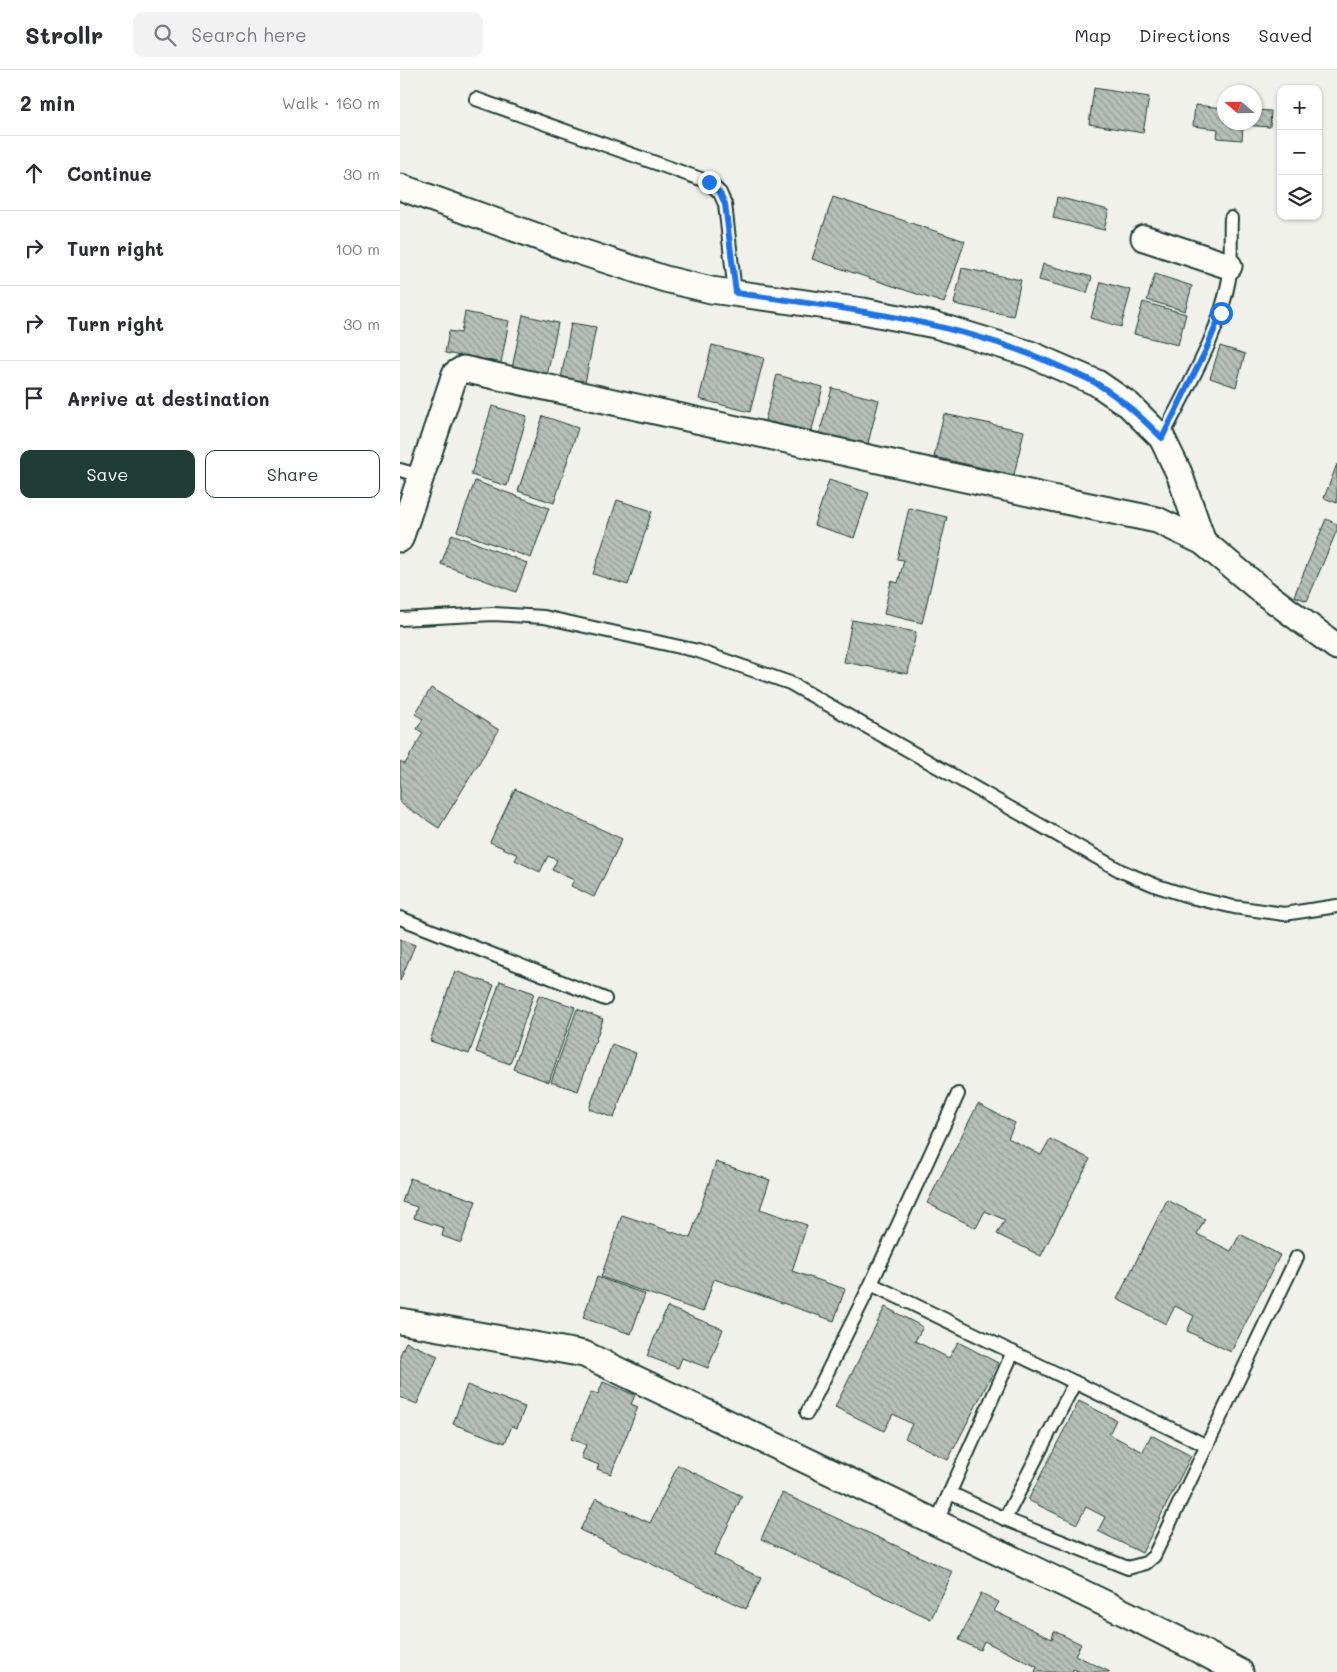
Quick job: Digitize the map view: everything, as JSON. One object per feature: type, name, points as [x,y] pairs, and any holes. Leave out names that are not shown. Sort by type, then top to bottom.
[{"type":"street","points":[[400,187],[570,248],[656,276],[711,290],[863,310],[935,325],[1030,354],[1096,383],[1129,405],[1162,438],[1179,473],[1203,542]]},
{"type":"street","points":[[1144,238],[1229,266]]},
{"type":"street","points":[[400,539],[410,473],[455,374],[463,369],[1157,520],[1203,542],[1267,595],[1337,647]]},
{"type":"street","points":[[400,1321],[584,1354],[1186,1644],[1240,1672]]},
{"type":"lane","points":[[476,99],[709,182],[720,193],[725,204],[736,293]]},
{"type":"lane","points":[[1162,438],[1206,350],[1221,313],[1229,278],[1231,218]]},
{"type":"lane","points":[[400,619],[493,614],[544,617],[698,651],[790,683],[1121,871],[1148,882],[1195,898],[1234,907],[1284,914],[1337,906]]},
{"type":"lane","points":[[400,918],[605,999]]},
{"type":"lane","points":[[807,1413],[871,1284],[958,1094]]},
{"type":"lane","points":[[950,1493],[1005,1519],[1128,1568],[1146,1563],[1154,1556],[1297,1257]]},
{"type":"lane","points":[[871,1284],[1207,1446]]},
{"type":"lane","points":[[936,1523],[1013,1352]]},
{"type":"lane","points":[[1005,1519],[1075,1382]]},
{"type":"building","points":[[1094,88],[1149,97],[1143,133],[1089,124]]},
{"type":"building","points":[[1195,105],[1217,107],[1217,129],[1193,126]]},
{"type":"building","points":[[1262,110],[1271,111],[1270,127],[1262,126]]},
{"type":"building","points":[[1218,130],[1243,130],[1242,140],[1217,138]]},
{"type":"building","points":[[833,197],[965,241],[944,303],[812,259]]},
{"type":"building","points":[[1057,197],[1109,210],[1104,230],[1053,218]]},
{"type":"building","points":[[1043,264],[1092,277],[1087,293],[1039,280]]},
{"type":"building","points":[[962,268],[1021,280],[1013,316],[954,304]]},
{"type":"building","points":[[1155,274],[1192,286],[1185,311],[1147,300]]},
{"type":"building","points":[[1101,282],[1131,290],[1121,327],[1091,318]]},
{"type":"building","points":[[1143,302],[1186,314],[1178,345],[1134,334]]},
{"type":"building","points":[[465,312],[509,321],[501,363],[445,353],[449,331],[461,333]]},
{"type":"building","points":[[523,315],[558,323],[547,376],[512,368]]},
{"type":"building","points":[[571,323],[596,327],[585,383],[561,379]]},
{"type":"building","points":[[712,345],[764,358],[750,412],[699,399]]},
{"type":"building","points":[[1220,346],[1245,354],[1236,387],[1210,378]]},
{"type":"building","points":[[777,375],[823,387],[810,437],[764,424]]},
{"type":"building","points":[[832,388],[879,400],[865,455],[817,442]]},
{"type":"building","points":[[492,406],[527,416],[507,486],[471,475]]},
{"type":"building","points":[[944,414],[1024,431],[1014,475],[934,457]]},
{"type":"building","points":[[543,416],[578,428],[554,503],[518,491]]},
{"type":"building","points":[[1337,464],[1337,503],[1324,498]]},
{"type":"building","points":[[829,480],[869,493],[854,538],[814,525]]},
{"type":"building","points":[[475,481],[549,508],[531,558],[457,531]]},
{"type":"building","points":[[617,500],[652,511],[628,585],[593,574]]},
{"type":"building","points":[[909,508],[947,517],[922,623],[884,614],[891,581],[898,583],[904,560],[897,559]]},
{"type":"building","points":[[1326,519],[1337,524],[1337,530],[1307,601],[1294,596]]},
{"type":"building","points":[[452,534],[527,563],[516,592],[441,564]]},
{"type":"building","points":[[852,620],[916,632],[908,674],[844,662]]},
{"type":"building","points":[[431,688],[499,730],[439,828],[400,803],[400,761],[405,764],[423,733],[417,729],[423,719],[415,714]]},
{"type":"building","points":[[515,789],[622,839],[594,897],[571,886],[574,880],[552,870],[557,860],[548,856],[540,872],[515,860],[518,855],[490,842]]},
{"type":"building","points":[[400,939],[415,945],[400,981]]},
{"type":"building","points":[[455,971],[494,985],[469,1054],[430,1041]]},
{"type":"building","points":[[500,981],[534,993],[510,1064],[476,1052]]},
{"type":"building","points":[[539,995],[575,1007],[549,1082],[513,1069]]},
{"type":"building","points":[[577,1009],[603,1019],[578,1091],[551,1082]]},
{"type":"building","points":[[612,1044],[636,1053],[614,1118],[589,1109]]},
{"type":"building","points":[[978,1104],[1015,1123],[1008,1138],[1041,1155],[1050,1139],[1090,1159],[1041,1256],[997,1234],[1005,1220],[985,1211],[976,1228],[927,1203]]},
{"type":"building","points":[[716,1162],[770,1180],[760,1209],[807,1225],[792,1271],[845,1289],[834,1321],[714,1279],[703,1312],[601,1277],[622,1215],[690,1238]]},
{"type":"building","points":[[410,1178],[476,1201],[461,1243],[442,1236],[444,1228],[414,1218],[417,1207],[402,1202]]},
{"type":"building","points":[[1167,1200],[1205,1219],[1197,1234],[1231,1251],[1240,1234],[1280,1255],[1231,1352],[1187,1331],[1194,1316],[1175,1306],[1166,1324],[1117,1299]]},
{"type":"building","points":[[597,1277],[645,1294],[631,1334],[583,1318]]},
{"type":"building","points":[[667,1307],[723,1329],[708,1368],[682,1358],[678,1368],[647,1356]]},
{"type":"building","points":[[885,1307],[923,1327],[915,1341],[949,1358],[958,1342],[998,1363],[948,1460],[905,1438],[912,1424],[893,1414],[884,1431],[835,1407]]},
{"type":"building","points":[[406,1342],[438,1356],[417,1404],[400,1397],[400,1355]]},
{"type":"building","points":[[603,1382],[635,1395],[631,1404],[638,1407],[611,1474],[597,1469],[599,1465],[581,1458],[586,1445],[571,1439],[591,1392],[598,1394]]},
{"type":"building","points":[[467,1385],[525,1407],[517,1428],[512,1426],[505,1443],[453,1424]]},
{"type":"building","points":[[1079,1401],[1116,1420],[1109,1434],[1143,1452],[1151,1435],[1191,1456],[1142,1553],[1098,1531],[1105,1517],[1086,1507],[1077,1524],[1028,1500]]},
{"type":"building","points":[[678,1465],[742,1496],[714,1555],[761,1578],[746,1609],[580,1530],[596,1498],[650,1523]]},
{"type":"building","points":[[782,1493],[953,1572],[931,1619],[761,1539]]},
{"type":"building","points":[[981,1593],[999,1602],[994,1611],[1052,1639],[1054,1631],[1081,1644],[1075,1655],[1110,1672],[1080,1672],[1073,1669],[1072,1672],[1035,1672],[1037,1667],[984,1641],[980,1650],[959,1640]]},
{"type":"route","points":[[709,182],[720,193],[725,204],[736,293],[863,310],[935,325],[1030,354],[1096,383],[1129,405],[1162,438],[1206,350],[1221,313]]}]
